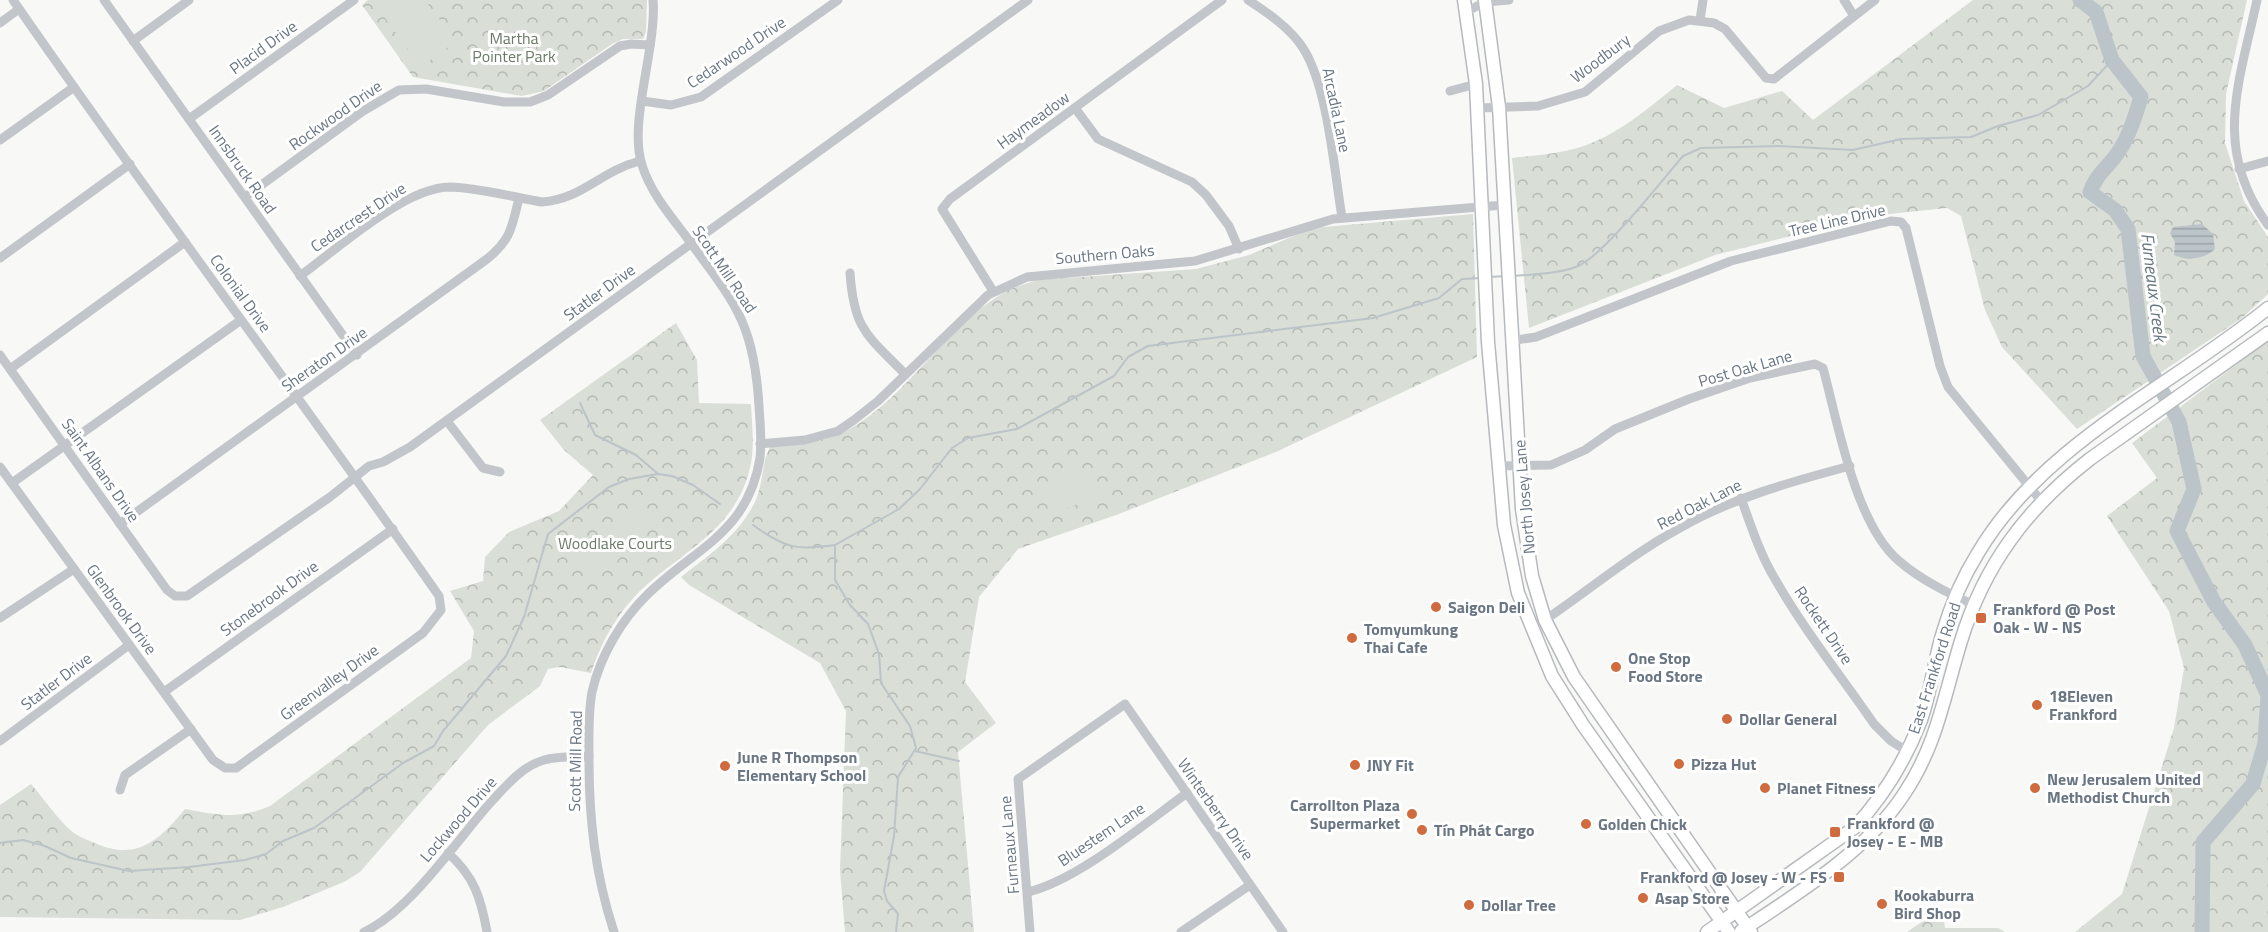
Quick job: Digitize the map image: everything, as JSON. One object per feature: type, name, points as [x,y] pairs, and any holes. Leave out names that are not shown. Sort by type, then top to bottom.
[{"type":"main road","name":"North Josey Lane","points":[[1485,1],[1499,107],[1510,341],[1525,530],[1532,576],[1545,620],[1574,677],[1737,911],[1746,930]]},
{"type":"main road","name":"North Josey Lane","points":[[1466,5],[1476,84],[1488,342],[1506,544],[1518,593],[1552,676],[1583,725],[1726,926]]},
{"type":"main road","name":"East Frankford Road","points":[[1707,932],[1726,926],[1737,911],[1854,828],[1898,769],[1921,720],[1943,631],[1983,544],[1999,521],[2030,488],[2079,444],[2268,308]]},
{"type":"main road","name":"East Frankford Road","points":[[1746,930],[1841,860],[1875,831],[1906,793],[1937,732],[1960,642],[1974,605],[1990,567],[2007,542],[2063,480],[2268,333]]},
{"type":"main road","points":[[1583,725],[1596,711]]},
{"type":"main road","points":[[1863,818],[1875,831]]},
{"type":"street","name":"Colonial Drive","points":[[13,0],[393,529],[439,596],[442,605]]},
{"type":"street","name":"Innsbruck Road","points":[[104,0],[357,355]]},
{"type":"street","points":[[133,41],[189,0]]},
{"type":"street","name":"Placid Drive","points":[[189,119],[354,0]]},
{"type":"street","name":"Scott Mill Road","points":[[614,932],[594,854],[589,810],[592,691],[606,654],[619,630],[646,596],[721,535],[733,522],[753,481],[760,459],[757,367],[740,311],[658,199],[640,161],[639,136],[653,0]]},
{"type":"street","name":"Cedarwood Drive","points":[[642,101],[671,105],[701,97],[838,0]]},
{"type":"street","name":"Statler Drive","points":[[181,596],[196,591],[330,497],[369,466],[383,462],[411,447],[1028,0]]},
{"type":"street","name":"Haymeadow","points":[[993,291],[942,209],[950,199],[1222,0]]},
{"type":"street","name":"Arcadia Lane","points":[[1248,0],[1293,36],[1303,47],[1314,69],[1324,106],[1342,217]]},
{"type":"street","points":[[1466,5],[1509,0]]},
{"type":"street","points":[[1703,0],[1700,20],[1714,23],[1733,36],[1770,80],[1780,75],[1875,0]]},
{"type":"street","points":[[1844,0],[1854,16]]},
{"type":"street","points":[[2257,0],[2234,116],[2235,152],[2239,169],[2251,198],[2268,225]]},
{"type":"street","points":[[0,23],[19,9]]},
{"type":"street","name":"Woodbury","points":[[1477,108],[1538,106],[1586,92],[1659,32],[1672,25],[1700,20]]},
{"type":"street","name":"Rockwood Drive","points":[[245,197],[363,111],[399,90],[426,89],[504,102],[530,102],[548,95],[620,46],[650,45]]},
{"type":"street","points":[[1450,91],[1476,84]]},
{"type":"street","points":[[0,140],[74,87]]},
{"type":"street","points":[[1075,108],[1098,139],[1192,182],[1206,195],[1229,226],[1239,249]]},
{"type":"street","name":"Cedarcrest Drive","points":[[300,276],[411,196],[451,187],[542,202],[570,197],[610,171],[640,161]]},
{"type":"street","points":[[2239,169],[2268,161]]},
{"type":"street","points":[[0,258],[130,164]]},
{"type":"street","name":"Sheraton Drive","points":[[120,524],[357,355],[500,248],[511,232],[519,198]]},
{"type":"street","name":"Southern Oaks","points":[[760,444],[806,440],[838,430],[865,413],[993,291],[1038,275],[1195,261],[1239,249],[1309,224],[1342,217],[1504,205]]},
{"type":"street","name":"Tree Line Drive","points":[[1510,341],[1536,337],[1731,261],[1891,221],[1900,222],[1906,228],[1940,366],[1948,387],[1955,399],[2003,452],[2042,502]]},
{"type":"street","points":[[10,369],[185,242]]},
{"type":"street","points":[[850,273],[856,317],[864,333],[905,374]]},
{"type":"street","points":[[12,483],[241,320]]},
{"type":"street","name":"Saint Albans Drive","points":[[0,355],[167,590],[175,596],[181,596]]},
{"type":"street","name":"Post Oak Lane","points":[[1500,466],[1551,465],[1585,450],[1615,429],[1689,399],[1750,378],[1815,364],[1823,368],[1865,512],[1890,551],[1917,574],[1974,605]]},
{"type":"street","points":[[447,421],[483,468],[500,472]]},
{"type":"street","name":"Red Oak Lane","points":[[1545,620],[1664,537],[1741,498],[1779,484],[1850,466]]},
{"type":"street","name":"Glenbrook Drive","points":[[0,467],[213,760],[222,766]]},
{"type":"street","name":"Rockett Drive","points":[[1741,498],[1774,578],[1791,605],[1874,724],[1891,741],[1907,751]]},
{"type":"street","name":"Stonebrook Drive","points":[[164,692],[393,529]]},
{"type":"street","points":[[0,618],[74,569]]},
{"type":"street","name":"Greenvalley Drive","points":[[222,766],[236,768],[423,633],[436,618],[442,605]]},
{"type":"street","name":"Statler Drive","points":[[0,741],[129,645]]},
{"type":"street","name":"Winterberry Drive","points":[[1125,704],[1283,932]]},
{"type":"street","name":"Furneaux Lane","points":[[1030,932],[1018,778],[1125,704]]},
{"type":"street","points":[[120,790],[125,775],[191,729]]},
{"type":"street","name":"Lockwood Drive","points":[[364,932],[385,919],[417,889],[521,772],[545,760],[589,756]]},
{"type":"street","name":"Bluestem Lane","points":[[1028,892],[1049,887],[1077,871],[1187,793]]},
{"type":"street","points":[[448,853],[463,866],[477,888],[487,932]]},
{"type":"street","points":[[1182,932],[1250,885]]},
{"type":"green space","name":"Martha Pointer Park","points":[[368,0],[647,0],[646,32],[643,39],[623,39],[612,44],[544,91],[522,96],[413,77],[362,5]]},
{"type":"green space","points":[[396,0],[425,0],[456,41],[421,67],[380,11]]},
{"type":"green space","points":[[1973,0],[2247,0],[2226,94],[2225,143],[2244,201],[2268,237],[2268,294],[2242,318],[2077,429],[2002,347],[1985,310],[1961,216],[1947,208],[1870,216],[1715,255],[1529,328],[1512,158],[1564,151],[1594,142],[1627,124],[1677,85],[1724,108],[1782,91],[1813,120]]},
{"type":"green space","points":[[1473,214],[1477,357],[1278,451],[1119,514],[1018,549],[979,597],[965,682],[996,723],[958,752],[974,932],[845,932],[840,870],[846,711],[820,663],[689,585],[681,577],[724,542],[751,510],[757,497],[765,459],[770,447],[821,440],[850,429],[890,398],[944,342],[982,307],[1011,289],[1037,280],[1196,269],[1249,255],[1312,228]]},
{"type":"green space","name":"Woodlake Courts","points":[[676,323],[697,360],[699,403],[751,404],[752,460],[743,488],[723,520],[710,534],[665,569],[631,601],[607,635],[591,673],[560,667],[548,669],[540,686],[488,725],[360,872],[344,882],[283,907],[240,920],[0,917],[0,805],[31,784],[62,822],[76,835],[110,848],[135,849],[146,845],[166,830],[185,809],[238,815],[270,806],[471,658],[474,631],[450,591],[483,581],[485,557],[509,532],[559,511],[593,475],[564,450],[540,420]]},
{"type":"green space","points":[[2268,341],[2268,932],[2075,932],[2122,894],[2174,728],[2184,668],[2169,611],[2107,516],[2157,478],[2132,443]]},
{"type":"green space","points":[[1083,468],[1096,495],[1060,512],[1047,484]]},
{"type":"green space","points":[[632,506],[653,528],[642,538],[622,515]]},
{"type":"green space","points":[[619,518],[639,541],[629,550],[608,527]]},
{"type":"green space","points":[[601,534],[622,556],[611,566],[591,543]]},
{"type":"green space","points":[[588,546],[608,568],[598,578],[577,555]]},
{"type":"green space","points":[[1942,908],[1945,928],[1998,928],[2005,932],[1907,932]]},
{"type":"shaded area","points":[[2202,224],[2213,234],[2215,249],[2196,258],[2174,255],[2175,242],[2170,233],[2173,227]]},
{"type":"waterway","name":"Furneaux Creek","points":[[2080,0],[2096,12],[2112,60],[2141,97],[2125,141],[2095,181],[2090,192],[2115,210],[2128,229],[2143,356],[2179,422],[2194,489],[2177,531],[2214,602],[2245,645],[2268,695],[2265,743],[2253,784],[2203,842],[2202,932]]},
{"type":"waterway","points":[[1514,276],[1563,271],[1589,259],[1617,233],[1683,156],[1701,148],[1779,146],[1853,150],[1901,139],[1971,137],[1998,126],[2038,115],[2088,86],[2112,60]]},
{"type":"waterway","points":[[1490,277],[1506,276]]},
{"type":"waterway","points":[[896,932],[898,914],[887,901],[884,891],[894,836],[898,777],[916,748],[910,726],[881,683],[879,654],[868,624],[850,605],[835,580],[835,545],[899,509],[920,489],[952,448],[968,438],[1017,429],[1114,376],[1128,357],[1148,346],[1373,318],[1439,298],[1462,279],[1482,278]]},
{"type":"waterway","points":[[580,403],[595,435],[636,455],[657,473]]},
{"type":"waterway","points":[[0,843],[23,840],[45,846],[71,858],[129,871],[189,867],[245,860],[266,854],[283,841],[314,828],[403,763],[434,746],[443,731],[506,656],[524,617],[548,534],[609,487],[629,479],[658,474],[672,476],[693,485],[720,504]]},
{"type":"waterway","points":[[753,525],[774,539],[792,546],[835,545]]},
{"type":"waterway","points":[[915,751],[959,761]]},
{"type":"place","name":"Saigon Deli","points":[[1436,607]]},
{"type":"place","name":"Frankford @ Post Oak - W - NS","points":[[1981,618]]},
{"type":"place","name":"Tomyumkung Thai Cafe","points":[[1352,638]]},
{"type":"place","name":"One Stop Food Store","points":[[1616,667]]},
{"type":"place","name":"18Eleven Frankford","points":[[2037,705]]},
{"type":"place","name":"Dollar General","points":[[1727,719]]},
{"type":"place","name":"Pizza Hut","points":[[1679,764]]},
{"type":"place","name":"JNY Fit","points":[[1355,765]]},
{"type":"place","name":"June R Thompson Elementary School","points":[[725,766]]},
{"type":"place","name":"Planet Fitness","points":[[1765,788]]},
{"type":"place","name":"New Jerusalem United Methodist Church","points":[[2035,788]]},
{"type":"place","name":"Carrollton Plaza Supermarket","points":[[1412,814]]},
{"type":"place","name":"Golden Chick","points":[[1586,824]]},
{"type":"place","name":"Tín Phát Cargo","points":[[1422,830]]},
{"type":"place","name":"Frankford @ Josey - E - MB","points":[[1835,832]]},
{"type":"place","name":"Frankford @ Josey - W - FS","points":[[1839,877]]},
{"type":"place","name":"Asap Store","points":[[1643,898]]},
{"type":"place","name":"Kookaburra Bird Shop","points":[[1882,904]]},
{"type":"place","name":"Dollar Tree","points":[[1469,905]]}]
